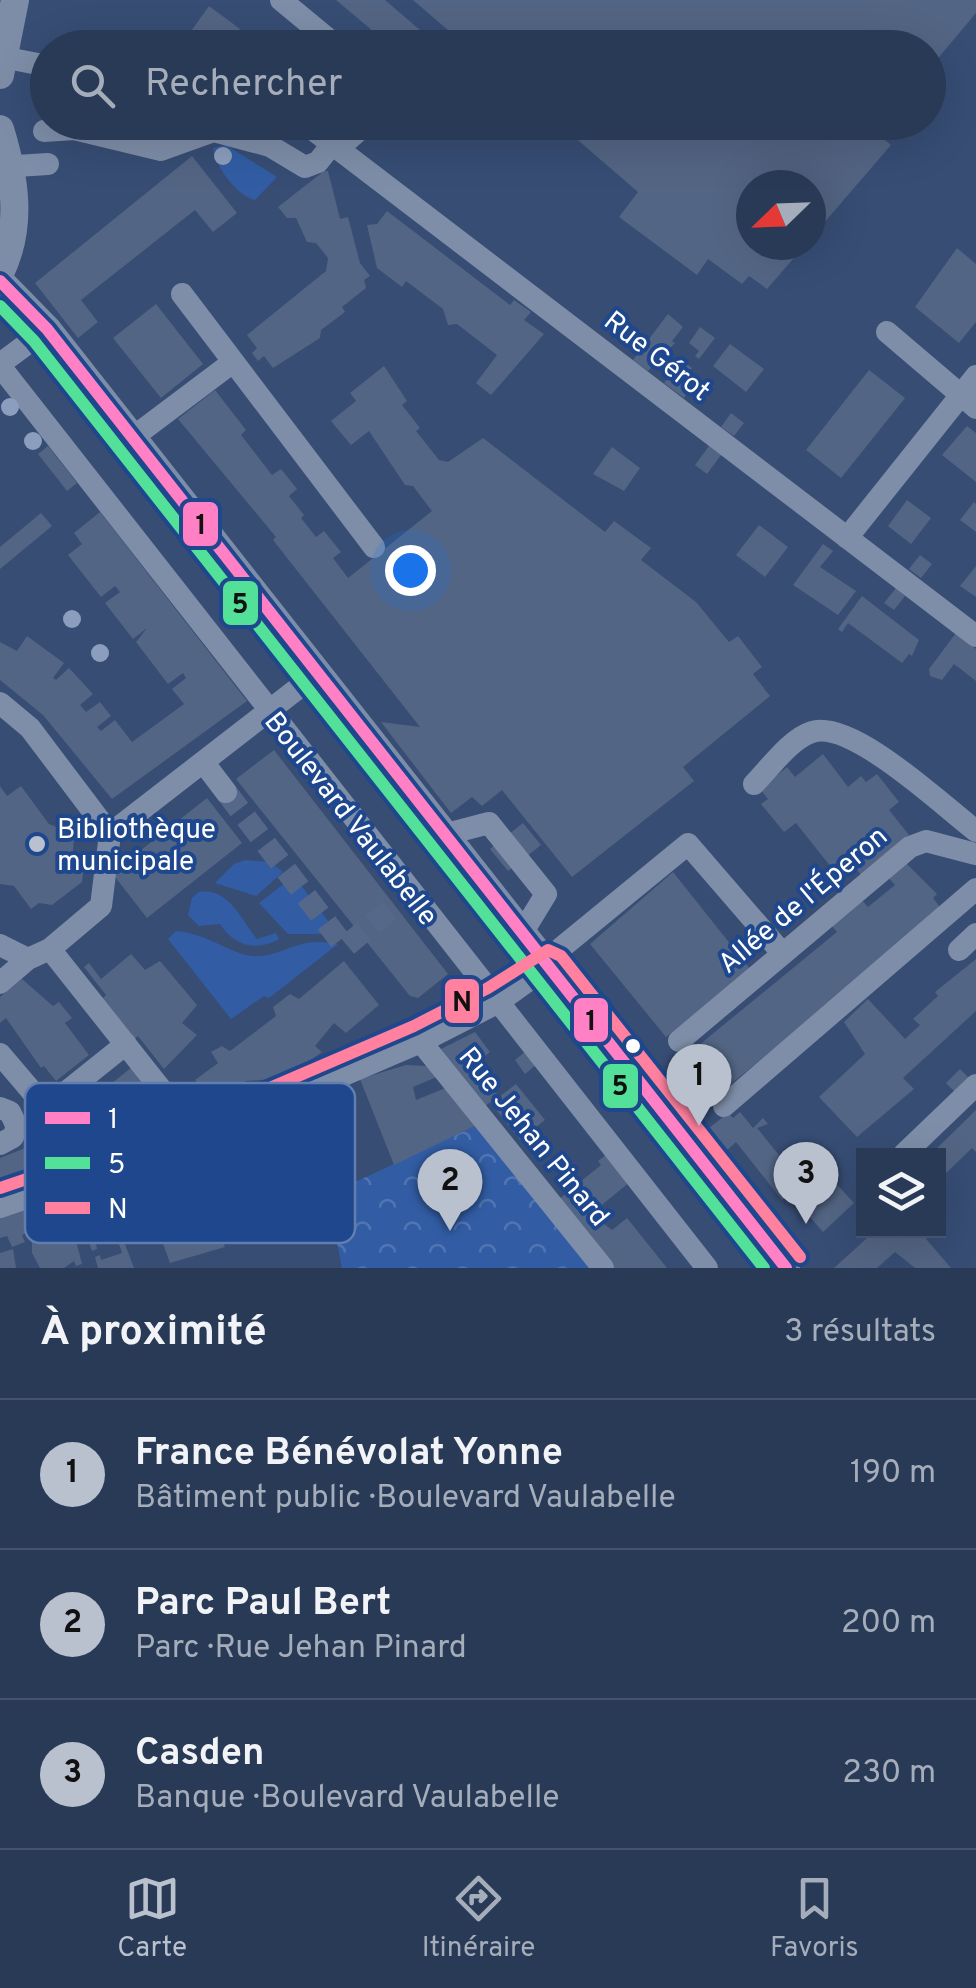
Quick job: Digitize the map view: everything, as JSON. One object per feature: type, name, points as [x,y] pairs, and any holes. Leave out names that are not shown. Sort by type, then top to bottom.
[{"type":"main road","points":[[1,66],[15,0]]},
{"type":"main road","points":[[0,129],[16,229],[0,273]]},
{"type":"main road","points":[[0,281],[46,329],[786,1268]]},
{"type":"street","points":[[280,0],[317,30]]},
{"type":"street","points":[[1,66],[30,66]]},
{"type":"street","points":[[119,140],[160,150],[188,140]]},
{"type":"street","points":[[248,140],[270,146],[305,167],[318,162],[344,140]]},
{"type":"street","name":"Rue Gérot","points":[[328,140],[976,636]]},
{"type":"street","points":[[5,166],[48,164]]},
{"type":"street","points":[[182,294],[374,547]]},
{"type":"street","points":[[0,365],[46,329]]},
{"type":"street","points":[[887,332],[968,402]]},
{"type":"street","points":[[132,438],[233,362]]},
{"type":"street","name":"Boulevard Vaulabelle","points":[[0,365],[268,712],[402,900],[497,1004],[707,1268]]},
{"type":"street","points":[[847,538],[968,402],[976,376]]},
{"type":"street","points":[[110,834],[319,672]]},
{"type":"street","points":[[0,704],[30,728],[110,834],[101,906],[0,983]]},
{"type":"street","points":[[754,784],[801,738],[814,731],[836,732],[862,744],[976,831]]},
{"type":"street","points":[[204,762],[226,792]]},
{"type":"street","points":[[444,835],[489,823],[546,894],[521,935]]},
{"type":"street","name":"Allée de l'Éperon","points":[[679,1041],[910,848],[926,840],[976,854]]},
{"type":"street","points":[[325,1083],[497,1004],[546,967],[561,948],[688,844],[783,954]]},
{"type":"street","points":[[724,1106],[976,888]]},
{"type":"street","points":[[0,945],[39,954],[126,1044],[157,1083]]},
{"type":"street","name":"Rue Jehan Pinard","points":[[421,1042],[603,1268]]},
{"type":"street","points":[[77,1083],[126,1044]]},
{"type":"street","points":[[0,1054],[25,1083]]},
{"type":"street","points":[[910,1148],[976,1085]]},
{"type":"street","points":[[0,1144],[13,1137],[8,1114]]},
{"type":"street","points":[[0,1207],[25,1198]]},
{"type":"green space","points":[[226,145],[277,177],[255,200],[234,186],[218,163],[213,148]]},
{"type":"green space","points":[[245,860],[270,862],[283,872],[256,896],[215,883],[234,864]]},
{"type":"green space","points":[[294,876],[335,930],[329,934],[288,934],[259,903]]},
{"type":"green space","points":[[199,892],[226,899],[257,939],[276,933],[279,939],[246,945],[220,924],[199,926],[188,915],[192,898]]},
{"type":"green space","points":[[176,931],[252,956],[311,942],[338,944],[269,998],[264,996],[231,1019],[168,939]]},
{"type":"green space","points":[[479,1124],[595,1268],[342,1268],[337,1243],[355,1243],[355,1182]]},
{"type":"building","points":[[336,0],[385,0],[420,30],[372,30]]},
{"type":"building","points":[[413,0],[976,0],[976,13],[946,49],[946,30],[448,30]]},
{"type":"building","points":[[209,6],[240,29],[239,30],[192,30]]},
{"type":"building","points":[[578,140],[885,140],[891,145],[826,221],[826,170],[736,170],[736,260],[792,260],[767,289],[749,276],[742,284],[708,259],[697,275],[619,217],[638,192]]},
{"type":"building","points":[[192,156],[237,213],[213,232],[195,210],[81,300],[98,322],[78,338],[35,283]]},
{"type":"building","points":[[328,171],[340,219],[348,217],[360,263],[370,276],[364,280],[366,288],[342,307],[345,312],[321,330],[320,338],[273,368],[264,356],[258,361],[252,353],[257,348],[247,335],[326,271],[328,258],[316,243],[307,242],[296,218],[287,218],[278,207]]},
{"type":"building","points":[[387,211],[510,305],[514,300],[531,312],[524,320],[544,334],[491,395],[476,383],[497,355],[457,324],[448,325],[443,309],[406,281],[402,287],[377,268],[367,225],[377,224]]},
{"type":"building","points":[[957,248],[976,264],[976,322],[959,343],[915,307]]},
{"type":"building","points":[[156,304],[203,364],[161,398],[113,338]]},
{"type":"building","points":[[668,314],[683,327],[672,341],[675,343],[648,371],[633,360]]},
{"type":"building","points":[[700,327],[715,338],[699,359],[695,356],[699,351],[689,343]]},
{"type":"building","points":[[730,344],[764,369],[746,392],[713,366]]},
{"type":"building","points":[[683,361],[692,368],[687,374],[696,382],[684,398],[664,383]]},
{"type":"building","points":[[384,366],[407,401],[402,405],[420,428],[416,431],[439,460],[448,462],[483,438],[605,532],[614,521],[651,548],[641,560],[696,602],[729,642],[738,636],[762,667],[753,674],[770,696],[683,767],[694,781],[572,877],[502,790],[482,806],[472,797],[451,813],[381,722],[420,727],[273,540],[276,537],[178,419],[215,390],[246,430],[241,435],[272,475],[281,469],[297,489],[289,496],[304,515],[301,518],[316,537],[324,531],[341,552],[333,558],[348,578],[432,511],[413,486],[405,485],[369,431],[351,445],[331,421],[356,401],[350,393]]},
{"type":"building","points":[[869,370],[905,398],[841,478],[806,450]]},
{"type":"building","points":[[731,413],[744,423],[734,436],[721,427]]},
{"type":"building","points":[[967,426],[976,433],[976,482],[942,455]]},
{"type":"building","points":[[48,446],[77,483],[67,491],[38,454]]},
{"type":"building","points":[[709,446],[721,455],[707,474],[695,465]]},
{"type":"building","points":[[612,447],[640,468],[624,491],[593,474]]},
{"type":"building","points":[[907,500],[931,518],[911,544],[888,526]]},
{"type":"building","points":[[976,504],[976,532],[960,520]]},
{"type":"building","points":[[100,512],[247,701],[112,799],[43,715],[0,680],[0,642],[17,651],[27,636],[64,663],[53,678],[56,680],[69,668],[93,694],[80,705],[86,712],[100,702],[111,716],[97,727],[101,731],[115,720],[132,742],[184,704],[172,689],[186,678],[183,673],[168,684],[136,642],[147,628],[133,639],[105,603],[120,592],[115,586],[101,597],[68,555],[82,544],[74,533]]},
{"type":"building","points":[[41,513],[52,526],[0,569],[0,547]]},
{"type":"building","points":[[759,525],[788,547],[765,577],[736,555]]},
{"type":"building","points":[[823,544],[833,551],[820,567],[856,591],[838,615],[793,585]]},
{"type":"building","points":[[920,555],[932,564],[921,578],[909,569]]},
{"type":"building","points":[[976,566],[976,597],[960,586]]},
{"type":"building","points":[[896,588],[905,596],[894,610],[884,603]]},
{"type":"building","points":[[862,596],[919,640],[912,656],[909,654],[902,663],[848,623],[842,632],[838,629]]},
{"type":"building","points":[[956,633],[976,649],[976,681],[954,664],[942,680],[930,676],[929,669]]},
{"type":"building","points":[[274,750],[448,974],[418,998],[410,996],[236,779]]},
{"type":"building","points":[[823,754],[848,787],[861,776],[866,782],[877,774],[899,802],[889,810],[909,835],[861,875],[850,861],[843,866],[839,861],[831,867],[796,823],[784,832],[761,804],[768,799],[760,789],[787,767],[795,777]]},
{"type":"building","name":"Bibliothèque municipale","points":[[0,786],[7,796],[21,786],[49,824],[74,834],[73,853],[85,855],[82,882],[52,905],[39,903],[31,909],[14,886],[0,884]]},
{"type":"building","points":[[207,798],[242,843],[147,918],[112,873]]},
{"type":"building","points":[[523,823],[541,845],[508,871],[490,849]]},
{"type":"building","points":[[904,861],[937,894],[933,898],[944,912],[691,1116],[660,1077],[837,932],[830,924],[861,899],[868,907],[895,885],[886,875]]},
{"type":"building","points":[[673,872],[751,970],[666,1037],[590,944]]},
{"type":"building","points":[[131,954],[145,970],[160,961],[197,1005],[182,1023],[197,1035],[164,1069],[138,1036],[133,1040],[101,1000],[106,995],[84,967],[89,963],[101,979]]},
{"type":"building","points":[[976,959],[976,1011],[903,1078],[914,1089],[857,1137],[819,1097],[865,1054],[844,1022],[868,999],[905,1039],[920,1025],[913,1019],[938,996],[935,992]]},
{"type":"building","points":[[344,961],[379,1005],[346,1033],[334,1023],[315,1046],[322,1052],[286,1078],[197,1083],[195,1080],[218,1063],[211,1052],[222,1046],[230,1051],[276,1016],[273,1007],[290,994],[299,999]]},
{"type":"building","points":[[22,979],[53,1006],[59,1002],[72,1018],[65,1023],[89,1055],[56,1081],[44,1066],[41,1068],[6,1018],[0,1023],[0,997]]},
{"type":"building","points":[[475,1032],[490,1052],[473,1065],[499,1097],[516,1084],[545,1120],[520,1140],[490,1102],[483,1108],[437,1051]]},
{"type":"building","points":[[526,1051],[536,1065],[525,1074],[515,1060]]},
{"type":"building","points":[[406,1065],[427,1066],[439,1076],[413,1087],[416,1100],[448,1087],[479,1124],[394,1165],[360,1079]]},
{"type":"building","points":[[132,1067],[145,1083],[112,1083]]},
{"type":"building","points":[[960,1069],[970,1079],[956,1093],[946,1083]]},
{"type":"building","points":[[976,1110],[976,1152],[972,1148],[946,1173],[946,1148],[937,1148]]},
{"type":"building","points":[[740,1112],[753,1128],[763,1118],[768,1124],[757,1128],[801,1182],[819,1165],[854,1203],[823,1232],[789,1193],[782,1200],[736,1142],[722,1155],[704,1132],[728,1113],[733,1118]]},
{"type":"building","points":[[25,1148],[25,1182],[0,1191],[0,1158]]},
{"type":"building","points":[[607,1154],[630,1182],[598,1208],[601,1212],[595,1217],[612,1230],[627,1218],[667,1268],[614,1268],[558,1200],[601,1165],[598,1161]]},
{"type":"building","points":[[25,1206],[25,1242],[12,1247],[7,1236],[0,1238],[0,1214]]},
{"type":"building","points":[[867,1238],[927,1238],[951,1268],[915,1268],[895,1252],[877,1268],[834,1268]]},
{"type":"building","points":[[32,1243],[77,1243],[82,1264],[76,1266],[74,1261],[64,1268],[40,1268],[32,1253]]},
{"type":"building","points":[[125,1243],[134,1268],[98,1268],[95,1257],[100,1255],[101,1260],[122,1253],[119,1244]]},
{"type":"building","points":[[163,1243],[223,1243],[225,1247],[170,1263]]},
{"type":"building","points":[[13,1249],[16,1268],[0,1268],[0,1253]]},
{"type":"tunnel","points":[[226,792],[345,947],[393,907]]},
{"type":"transit line","name":"1","points":[[0,281],[47,329],[786,1268]]},
{"type":"transit line","name":"5","points":[[0,306],[34,341],[764,1268]]},
{"type":"transit line","name":"N","points":[[282,1083],[414,1026],[488,988],[548,950],[561,956],[800,1257]]},
{"type":"transit line","name":"N","points":[[0,1188],[25,1180]]},
{"type":"place","name":"Bibliothèque municipale","points":[[37,844]]},
{"type":"place","name":"France Bénévolat Yonne","points":[[699,1126]]},
{"type":"place","name":"Casden","points":[[806,1224]]},
{"type":"place","name":"Parc Paul Bert","points":[[450,1231]]}]
